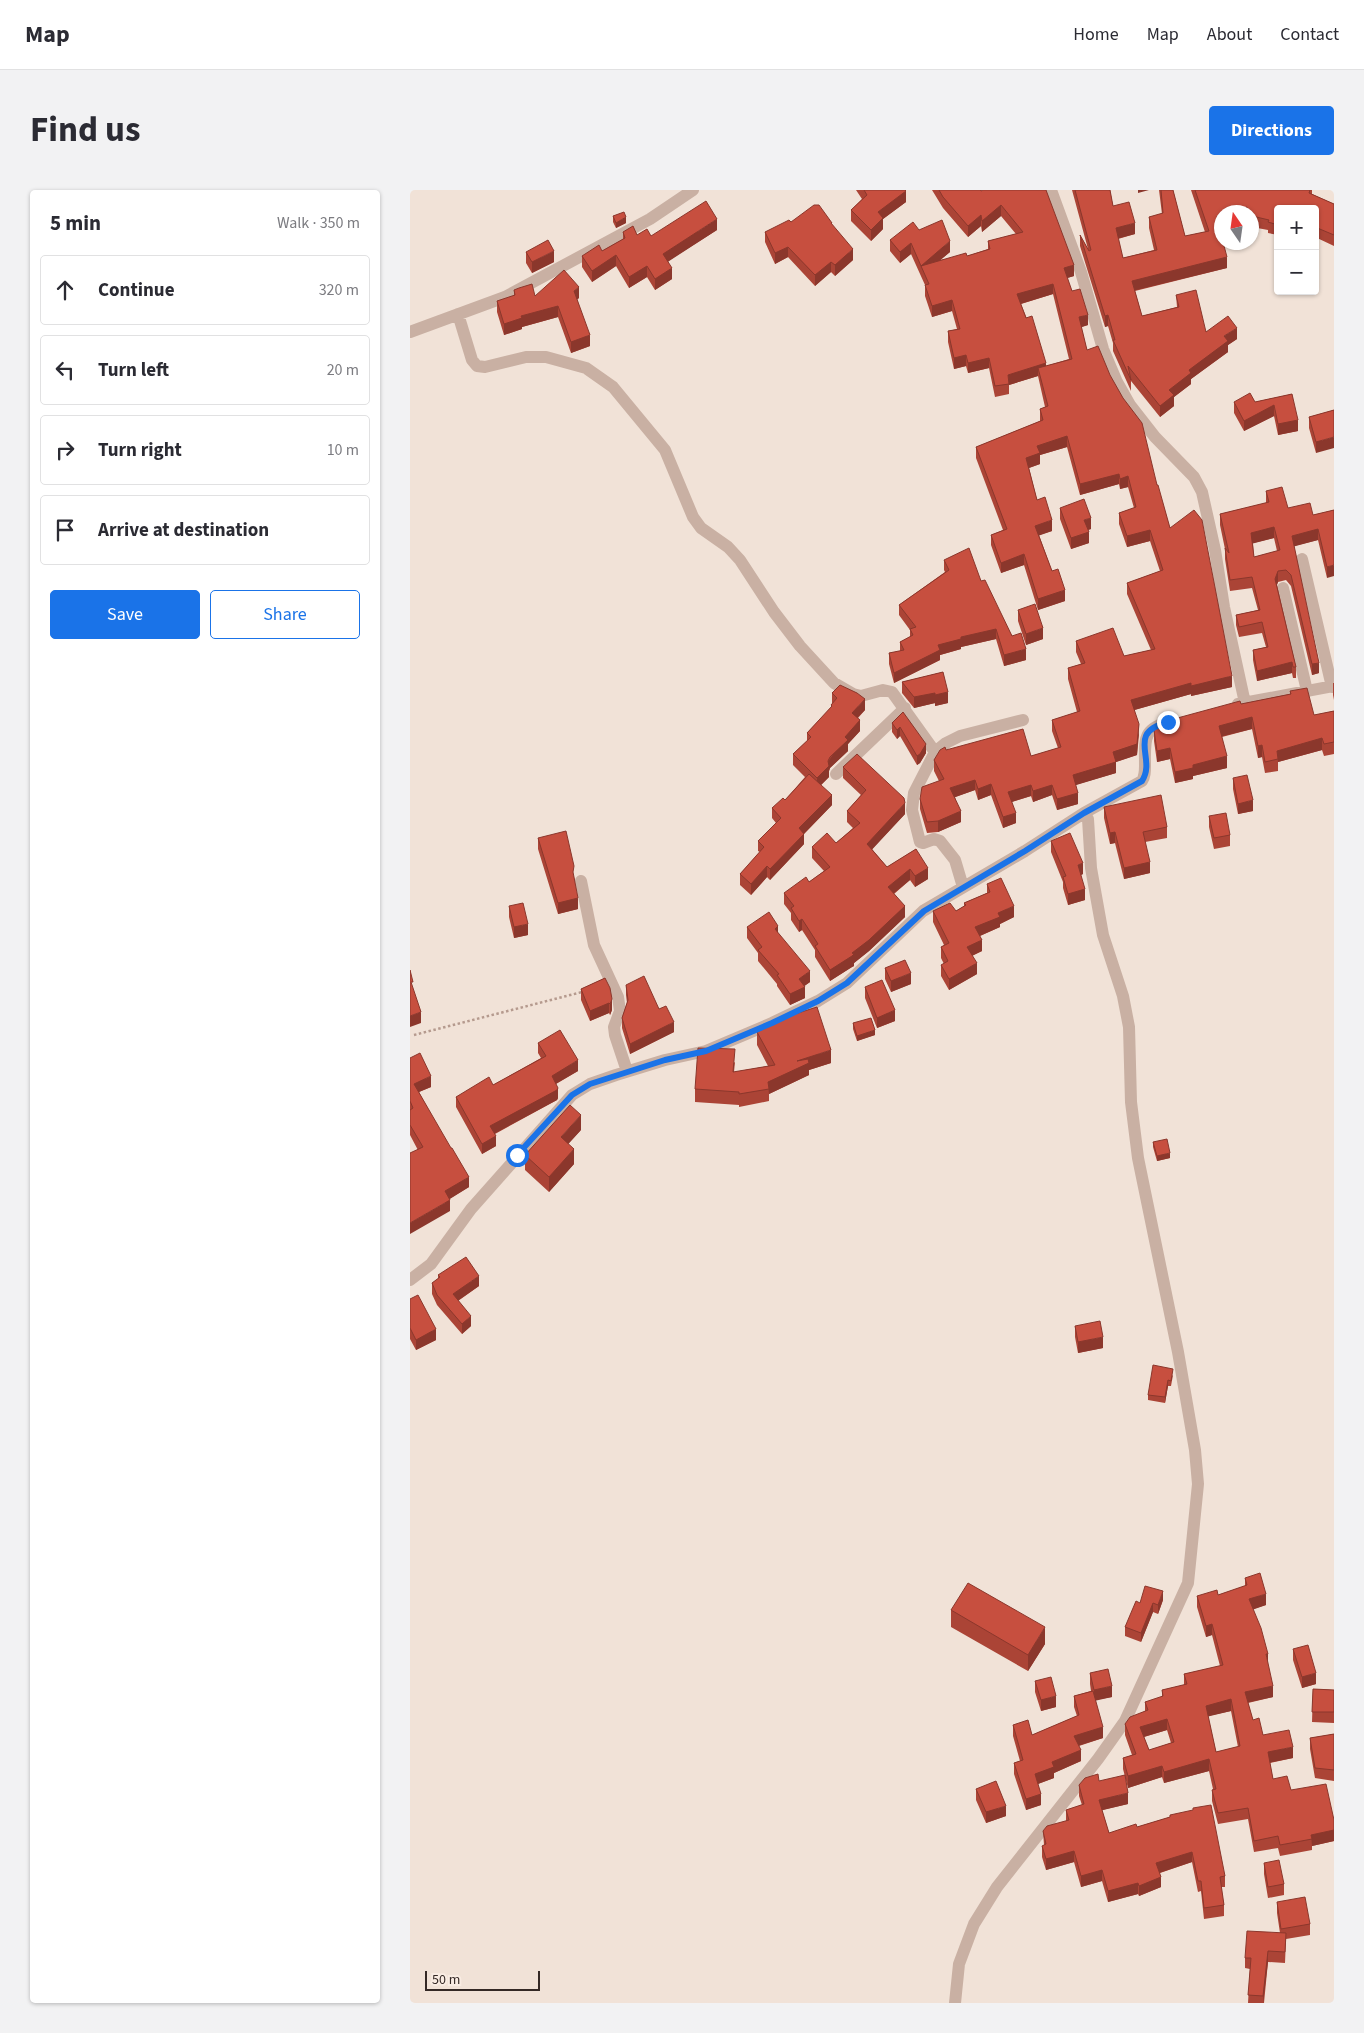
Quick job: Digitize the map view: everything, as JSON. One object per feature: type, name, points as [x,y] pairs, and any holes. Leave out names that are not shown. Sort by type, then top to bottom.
[{"type":"street","points":[[410,332],[505,297],[650,219],[693,190]]},
{"type":"street","points":[[1051,190],[1081,272],[1116,382],[1130,405],[1155,437],[1194,477],[1202,492],[1215,550],[1224,607],[1245,702]]},
{"type":"street","points":[[458,314],[472,360],[477,366],[484,367],[526,358],[546,357],[586,368],[613,387],[665,450],[693,517],[701,528],[728,547],[740,560],[774,612],[800,646],[834,683],[853,694],[861,696],[879,690],[892,692],[935,752]]},
{"type":"street","points":[[1226,707],[1333,686],[1302,559]]},
{"type":"street","points":[[1283,588],[1307,691]]},
{"type":"street","points":[[836,774],[860,757],[905,708]]},
{"type":"street","points":[[410,1280],[431,1264],[471,1209],[572,1095],[590,1084],[665,1060],[706,1051],[818,1001],[847,983],[924,911],[963,886],[1025,851],[1084,813],[1142,781],[1145,772],[1145,737],[1148,731],[1157,725],[1188,716]]},
{"type":"street","points":[[963,886],[955,860],[940,840],[934,839],[923,843],[920,842],[912,805],[915,788],[935,752],[946,744],[960,736],[1023,720]]},
{"type":"street","points":[[898,792],[912,805]]},
{"type":"street","points":[[955,2003],[959,1964],[974,1924],[997,1887],[1098,1759],[1125,1721],[1188,1583],[1198,1484],[1195,1450],[1178,1352],[1138,1158],[1130,1093],[1129,1027],[1122,996],[1103,935],[1091,868],[1088,819],[1084,813]]},
{"type":"street","points":[[580,881],[594,945],[618,997],[620,1011],[614,1027],[614,1035],[627,1072]]},
{"type":"path","points":[[414,1035],[584,991]]},
{"type":"building","points":[[864,190],[906,191],[878,212],[883,218],[871,230],[851,210],[867,195]]},
{"type":"building","points":[[939,190],[1046,190],[1074,265],[1064,268],[1072,291],[1080,289],[1088,315],[1079,317],[1087,350],[1098,346],[1110,375],[1123,398],[1142,423],[1170,528],[1194,510],[1202,520],[1232,676],[1191,686],[1191,683],[1131,700],[1139,724],[1137,744],[1113,752],[1116,762],[1073,775],[1078,793],[1057,799],[1052,785],[1033,791],[1031,785],[1008,792],[1016,813],[1003,817],[991,784],[978,789],[975,780],[950,788],[961,811],[938,821],[927,822],[920,799],[922,787],[944,779],[934,760],[940,750],[945,747],[946,750],[1023,729],[1031,756],[1061,747],[1052,720],[1080,711],[1068,668],[1085,663],[1076,641],[1113,628],[1124,656],[1155,649],[1127,583],[1163,570],[1150,530],[1127,536],[1119,513],[1136,507],[1128,476],[1120,479],[1119,474],[1080,484],[1067,436],[1037,446],[1040,453],[1026,458],[1037,500],[1045,497],[1052,520],[1035,526],[1052,571],[1058,569],[1065,590],[1038,599],[1024,554],[1001,563],[991,535],[1007,529],[976,447],[1043,420],[1040,409],[1048,406],[1038,368],[1072,359],[1053,284],[1017,294],[1026,318],[1032,316],[1046,363],[1008,375],[1009,384],[995,386],[989,358],[968,363],[966,355],[954,358],[948,331],[960,329],[952,300],[932,306],[925,285],[929,284],[921,266],[966,253],[967,256],[990,249],[988,241],[1023,232],[1001,205],[982,221],[981,215],[968,226]]},
{"type":"building","points":[[1075,190],[1110,190],[1113,206],[1129,202],[1135,223],[1116,228],[1123,258],[1157,250],[1149,217],[1163,213],[1161,190],[1173,190],[1185,236],[1209,231],[1195,190],[1310,190],[1309,193],[1334,204],[1334,235],[1319,229],[1319,205],[1274,205],[1274,224],[1268,222],[1269,220],[1259,218],[1259,205],[1214,205],[1214,250],[1225,250],[1227,257],[1132,281],[1142,316],[1179,307],[1176,295],[1196,290],[1206,332],[1228,316],[1237,328],[1224,336],[1228,341],[1189,370],[1191,373],[1169,390],[1174,395],[1160,406],[1128,366],[1131,380],[1113,340],[1115,340],[1108,315],[1105,316],[1080,235],[1089,251],[1091,250]]},
{"type":"building","points":[[706,201],[717,219],[663,254],[672,268],[655,279],[647,266],[629,277],[616,255],[592,271],[582,256],[599,245],[602,251],[625,238],[623,232],[633,226],[637,235],[647,229],[651,236]]},
{"type":"building","points":[[814,205],[819,205],[831,223],[853,249],[835,265],[831,262],[815,275],[788,247],[775,253],[765,232],[789,220],[791,222]]},
{"type":"building","points":[[624,212],[626,217],[616,223],[613,216]]},
{"type":"building","points":[[942,220],[950,241],[921,266],[911,243],[900,252],[890,240],[913,222],[919,230]]},
{"type":"building","points":[[548,240],[554,251],[532,262],[526,252]]},
{"type":"building","points":[[564,270],[579,287],[574,291],[590,335],[571,342],[558,306],[521,316],[522,318],[504,324],[497,301],[515,295],[514,290],[532,284],[535,296]]},
{"type":"building","points":[[1250,393],[1255,402],[1292,394],[1298,420],[1278,424],[1274,405],[1244,421],[1234,402]]},
{"type":"building","points":[[1334,410],[1334,437],[1316,442],[1309,417]]},
{"type":"building","points":[[1282,487],[1288,508],[1310,503],[1313,515],[1334,510],[1334,565],[1327,567],[1318,529],[1292,536],[1319,663],[1312,664],[1291,575],[1286,570],[1278,571],[1275,579],[1296,667],[1293,667],[1292,662],[1257,671],[1253,650],[1268,647],[1262,622],[1239,627],[1236,615],[1260,610],[1252,577],[1230,580],[1225,548],[1229,553],[1220,514],[1269,502],[1266,491]],"holes":[[[1274,527],[1280,550],[1254,557],[1251,533]]]},
{"type":"building","points":[[1084,499],[1091,518],[1084,520],[1089,532],[1071,538],[1060,508]]},
{"type":"building","points":[[969,548],[981,581],[985,580],[1012,636],[1021,633],[1026,649],[1004,655],[996,629],[961,637],[961,639],[938,645],[940,650],[894,673],[889,653],[904,650],[900,642],[913,635],[910,629],[916,627],[899,605],[949,570],[944,560]]},
{"type":"building","points":[[1035,604],[1043,628],[1026,634],[1018,610]]},
{"type":"building","points":[[943,672],[948,692],[914,697],[902,682]]},
{"type":"building","points":[[840,685],[865,699],[852,713],[860,720],[845,737],[848,740],[830,757],[828,761],[829,766],[817,778],[793,754],[811,737],[807,733],[832,706],[837,698],[832,693]]},
{"type":"building","points":[[1307,688],[1314,715],[1334,711],[1334,742],[1324,744],[1322,738],[1277,751],[1278,759],[1265,762],[1262,745],[1258,746],[1252,717],[1219,726],[1227,756],[1175,772],[1170,748],[1157,751],[1154,730],[1159,723],[1240,701],[1241,704],[1291,694],[1290,691]]},
{"type":"building","points":[[903,712],[926,744],[917,756],[900,727],[897,730],[892,723]]},
{"type":"building","points":[[857,754],[904,798],[905,803],[867,844],[887,867],[916,849],[928,868],[915,876],[910,869],[888,887],[905,906],[869,940],[852,953],[854,954],[852,956],[830,970],[815,946],[818,944],[802,919],[799,921],[791,908],[794,906],[784,893],[806,877],[809,882],[830,867],[812,847],[827,833],[836,843],[860,823],[847,811],[866,790],[843,767]]},
{"type":"building","points":[[809,774],[832,795],[799,828],[804,834],[770,869],[767,866],[751,884],[740,874],[764,847],[758,841],[781,818],[772,808],[783,798],[785,800]]},
{"type":"building","points":[[1247,775],[1253,800],[1238,804],[1233,778]]},
{"type":"building","points":[[1161,795],[1167,827],[1143,832],[1150,862],[1124,868],[1115,832],[1110,833],[1104,807]]},
{"type":"building","points":[[1226,813],[1230,835],[1214,838],[1209,816]]},
{"type":"building","points":[[566,831],[574,866],[573,872],[578,898],[558,903],[538,838]]},
{"type":"building","points":[[1070,833],[1083,863],[1078,865],[1085,889],[1068,894],[1063,877],[1066,876],[1051,841]]},
{"type":"building","points":[[1001,878],[1014,906],[998,913],[1000,917],[975,927],[982,940],[967,947],[977,963],[949,979],[941,965],[948,961],[941,947],[949,943],[933,911],[950,903],[956,911],[966,905],[964,903],[990,892],[987,884]]},
{"type":"building","points":[[523,903],[528,924],[514,927],[509,906]]},
{"type":"building","points":[[769,912],[778,926],[775,929],[810,971],[799,979],[805,987],[790,994],[777,975],[779,974],[758,950],[762,947],[747,927]]},
{"type":"building","points":[[905,960],[911,973],[891,981],[885,968]]},
{"type":"building","points":[[410,970],[413,982],[411,982],[421,1012],[410,1016]]},
{"type":"building","points":[[644,976],[659,1009],[666,1006],[674,1022],[630,1044],[622,1018],[628,1000],[626,985]]},
{"type":"building","points":[[605,978],[610,988],[612,999],[610,1004],[590,1011],[581,989]]},
{"type":"building","points":[[882,980],[895,1010],[877,1018],[865,987]]},
{"type":"building","points":[[817,1007],[831,1050],[797,1061],[808,1059],[809,1063],[768,1082],[769,1089],[739,1094],[739,1092],[695,1089],[698,1048],[735,1049],[733,1072],[775,1065],[757,1032],[774,1023],[773,1021]]},
{"type":"building","points":[[871,1018],[875,1030],[857,1036],[853,1023]]},
{"type":"building","points":[[560,1030],[578,1060],[552,1076],[558,1088],[557,1090],[490,1126],[496,1136],[482,1144],[456,1097],[489,1077],[493,1085],[546,1056],[538,1043]]},
{"type":"building","points":[[420,1053],[431,1076],[414,1084],[469,1177],[445,1191],[450,1200],[410,1223],[410,1153],[423,1147],[410,1125],[410,1110],[413,1108],[410,1101],[410,1058]]},
{"type":"building","points":[[570,1105],[581,1115],[561,1137],[574,1149],[549,1177],[525,1155]]},
{"type":"building","points":[[1167,1139],[1170,1153],[1157,1156],[1153,1142]]},
{"type":"building","points":[[466,1257],[479,1276],[453,1294],[471,1316],[462,1324],[437,1295],[432,1283],[440,1277],[438,1275]]},
{"type":"building","points":[[418,1295],[436,1329],[416,1340],[410,1328],[410,1299]]},
{"type":"building","points":[[1100,1321],[1103,1337],[1078,1342],[1075,1326]]},
{"type":"building","points":[[1153,1365],[1173,1369],[1171,1381],[1168,1380],[1165,1397],[1148,1395]]},
{"type":"building","points":[[1260,1573],[1266,1594],[1249,1599],[1261,1628],[1268,1654],[1266,1654],[1273,1686],[1245,1692],[1253,1720],[1259,1718],[1263,1735],[1289,1730],[1293,1747],[1268,1752],[1273,1779],[1287,1776],[1291,1790],[1326,1784],[1334,1820],[1334,1830],[1311,1835],[1312,1839],[1280,1845],[1278,1836],[1254,1841],[1248,1808],[1218,1813],[1212,1790],[1216,1789],[1209,1759],[1164,1772],[1162,1766],[1128,1776],[1123,1758],[1136,1754],[1125,1724],[1130,1717],[1148,1710],[1145,1702],[1163,1696],[1162,1690],[1187,1684],[1184,1674],[1223,1665],[1212,1624],[1206,1626],[1197,1596],[1217,1590],[1218,1595],[1247,1585],[1245,1578]],"holes":[[[1231,1699],[1240,1746],[1216,1752],[1206,1706]],[[1167,1719],[1174,1742],[1149,1750],[1140,1727]]]},
{"type":"building","points":[[968,1583],[1045,1627],[1028,1655],[951,1610]]},
{"type":"building","points":[[1145,1586],[1163,1591],[1158,1605],[1153,1603],[1141,1633],[1125,1627],[1136,1601],[1140,1603]]},
{"type":"building","points":[[1308,1645],[1316,1673],[1302,1677],[1293,1649]]},
{"type":"building","points":[[1108,1669],[1112,1686],[1094,1690],[1090,1673]]},
{"type":"building","points":[[1051,1677],[1056,1696],[1041,1700],[1035,1681]]},
{"type":"building","points":[[1313,1689],[1334,1690],[1334,1712],[1312,1712]]},
{"type":"building","points":[[1093,1691],[1103,1727],[1074,1736],[1081,1750],[1052,1762],[1054,1767],[1035,1774],[1041,1794],[1026,1799],[1014,1763],[1023,1760],[1013,1725],[1028,1720],[1032,1735],[1079,1715],[1074,1696]]},
{"type":"building","points":[[1334,1734],[1334,1770],[1315,1768],[1310,1738]]},
{"type":"building","points":[[1098,1774],[1099,1781],[1125,1775],[1128,1793],[1099,1800],[1109,1833],[1136,1824],[1137,1827],[1170,1817],[1170,1815],[1193,1810],[1193,1808],[1211,1805],[1225,1876],[1220,1877],[1224,1905],[1204,1908],[1201,1881],[1198,1881],[1192,1852],[1156,1863],[1161,1877],[1139,1886],[1138,1883],[1108,1891],[1102,1870],[1081,1876],[1074,1851],[1046,1859],[1042,1846],[1046,1844],[1043,1831],[1047,1826],[1069,1820],[1066,1810],[1084,1804],[1079,1785],[1085,1778]]},
{"type":"building","points":[[996,1781],[1006,1806],[986,1812],[976,1789]]},
{"type":"building","points":[[1279,1860],[1284,1884],[1268,1887],[1264,1863]]},
{"type":"building","points":[[1305,1897],[1310,1924],[1281,1929],[1277,1902]]},
{"type":"building","points":[[1247,1931],[1286,1933],[1285,1952],[1268,1951],[1263,1996],[1248,1995],[1251,1958],[1245,1958]]},
{"type":"route","points":[[517,1155],[558,1108],[572,1095],[590,1084],[665,1060],[706,1051],[818,1001],[847,983],[924,911],[963,886],[1025,851],[1051,832],[1142,781],[1145,772],[1145,737],[1148,731],[1157,725],[1168,722]]}]
